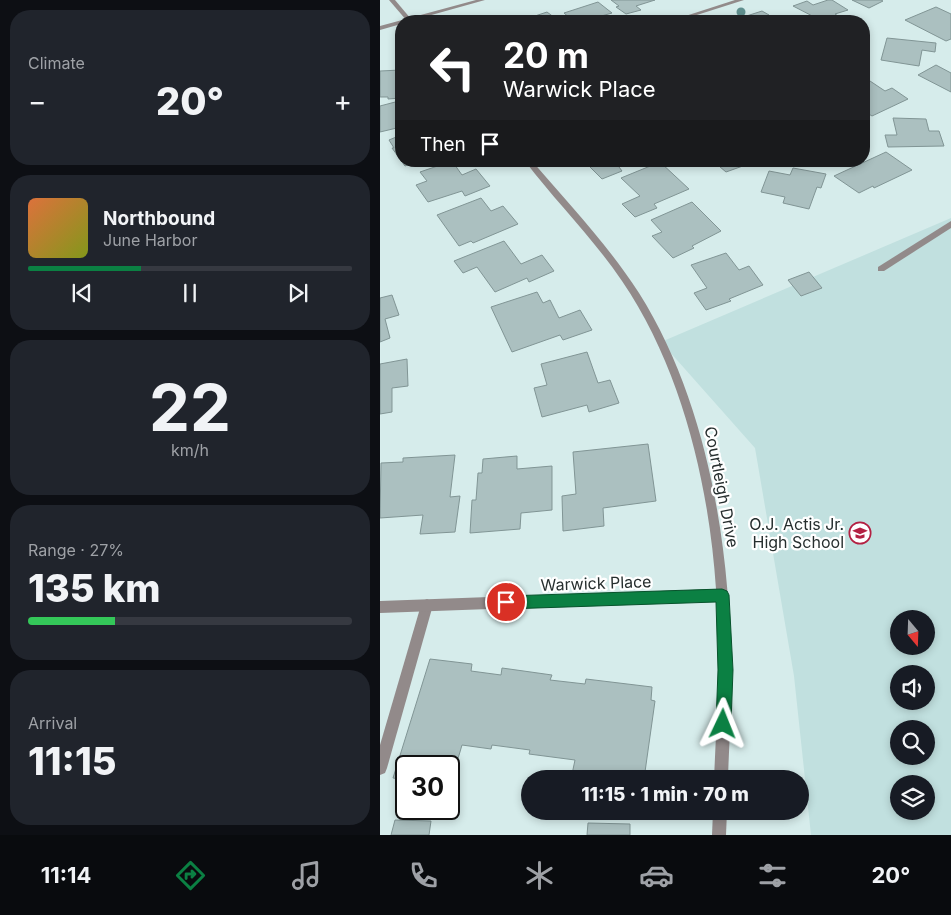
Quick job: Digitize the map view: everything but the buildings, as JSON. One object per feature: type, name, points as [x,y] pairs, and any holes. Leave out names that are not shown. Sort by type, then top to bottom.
[{"type":"street","points":[[392,0],[401,15]]},
{"type":"street","points":[[426,15],[482,0]]},
{"type":"street","points":[[693,15],[741,0]]},
{"type":"street","points":[[380,28],[395,24]]},
{"type":"street","name":"Courtleigh Drive","points":[[533,167],[608,256],[636,296],[661,342],[683,395],[700,452],[715,522],[722,595],[725,670],[721,770]]},
{"type":"street","points":[[881,269],[951,224]]},
{"type":"street","name":"Warwick Place","points":[[380,607],[722,595]]},
{"type":"street","points":[[380,768],[427,605]]},
{"type":"street","points":[[718,835],[719,820]]},
{"type":"shaded area","name":"O.J. Actis Jr. High School","points":[[951,218],[951,835],[811,835],[809,770],[804,770],[794,676],[755,448],[661,342]]},
{"type":"place","name":"O.J. Actis Jr. High School","points":[[860,533]]},
{"type":"route","points":[[506,602],[722,595],[725,670],[723,724]]}]
